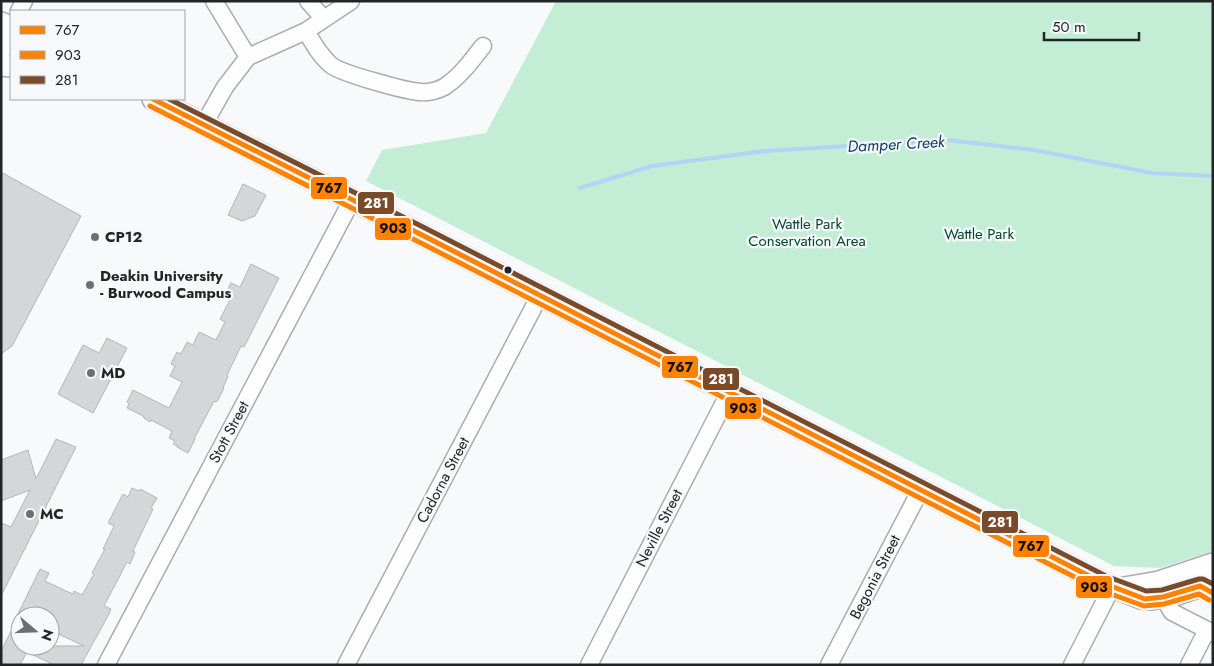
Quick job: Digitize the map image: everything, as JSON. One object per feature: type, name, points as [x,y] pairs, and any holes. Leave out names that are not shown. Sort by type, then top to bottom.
[{"type":"main road","points":[[155,100],[1116,588],[1145,598],[1163,597],[1209,587]]},
{"type":"main road","points":[[1116,588],[1159,582],[1213,564]]},
{"type":"street","points":[[214,1],[248,57]]},
{"type":"street","points":[[308,1],[324,19]]},
{"type":"street","points":[[204,124],[225,87],[248,57],[306,31],[351,1]]},
{"type":"street","points":[[306,31],[320,54],[332,66],[345,73],[423,93],[443,87],[461,73],[484,46]]},
{"type":"street","points":[[1,54],[10,32]]},
{"type":"street","name":"Stott Street","points":[[106,665],[352,200]]},
{"type":"street","name":"Cadorna Street","points":[[346,665],[540,295]]},
{"type":"street","name":"Neville Street","points":[[589,665],[730,392]]},
{"type":"street","name":"Begonia Street","points":[[829,665],[921,489]]},
{"type":"street","points":[[1072,665],[1116,588]]},
{"type":"street","points":[[1163,597],[1172,612],[1210,631],[1189,665]]},
{"type":"green space","name":"Wattle Park","points":[[556,1],[1213,1],[1213,551],[1160,568],[1114,566],[366,181],[382,150],[486,133]]},
{"type":"building","name":"CP12","points":[[1,172],[81,216],[12,346],[1,354]]},
{"type":"building","points":[[243,184],[266,195],[255,216],[242,221],[228,215]]},
{"type":"building","points":[[251,264],[279,278],[244,347],[241,346],[227,375],[224,388],[218,400],[214,401],[188,453],[173,444],[175,441],[169,438],[172,431],[151,420],[150,422],[127,408],[129,404],[127,402],[133,390],[169,408],[182,382],[170,376],[175,366],[171,364],[177,352],[181,354],[187,342],[193,345],[199,332],[216,340],[225,322],[220,319],[231,298],[225,295],[231,283],[240,287]]},
{"type":"building","name":"MD","points":[[107,338],[127,348],[93,413],[58,394],[83,345],[99,353]]},
{"type":"building","name":"MC","points":[[56,439],[76,447],[1,596],[1,523],[11,527],[30,490],[1,501],[1,460],[28,450],[36,479]]},
{"type":"building","points":[[132,488],[139,491],[140,489],[157,498],[133,551],[135,552],[130,564],[127,562],[104,606],[111,609],[109,614],[81,665],[54,665],[35,656],[60,656],[60,646],[84,646],[60,635],[60,606],[22,606],[40,569],[49,573],[45,581],[73,594],[74,591],[82,595],[105,549],[103,549],[114,526],[108,523],[123,494],[128,497]]},
{"type":"building","points":[[10,634],[10,656],[25,656],[20,665],[1,665],[1,651]]},
{"type":"waterway","name":"Damper Creek","points":[[580,188],[652,166],[765,151],[948,140],[1034,150],[1152,173],[1213,176]]},
{"type":"transit line","name":"767","points":[[155,100],[1103,583],[1145,599],[1163,597],[1200,586],[1213,593]]},
{"type":"transit line","name":"281","points":[[171,100],[1106,576],[1146,591],[1162,590],[1199,579],[1213,584]]},
{"type":"transit line","name":"903","points":[[150,106],[1100,590],[1144,606],[1164,604],[1199,594],[1209,600]]},
{"type":"place","name":"CP12","points":[[95,237]]},
{"type":"place","name":"Deakin University - Burwood Campus","points":[[90,285]]},
{"type":"place","name":"MD","points":[[91,373]]},
{"type":"place","name":"MC","points":[[30,514]]},
{"type":"park label","name":"Wattle Park Conservation Area","points":[[807,232]]}]
